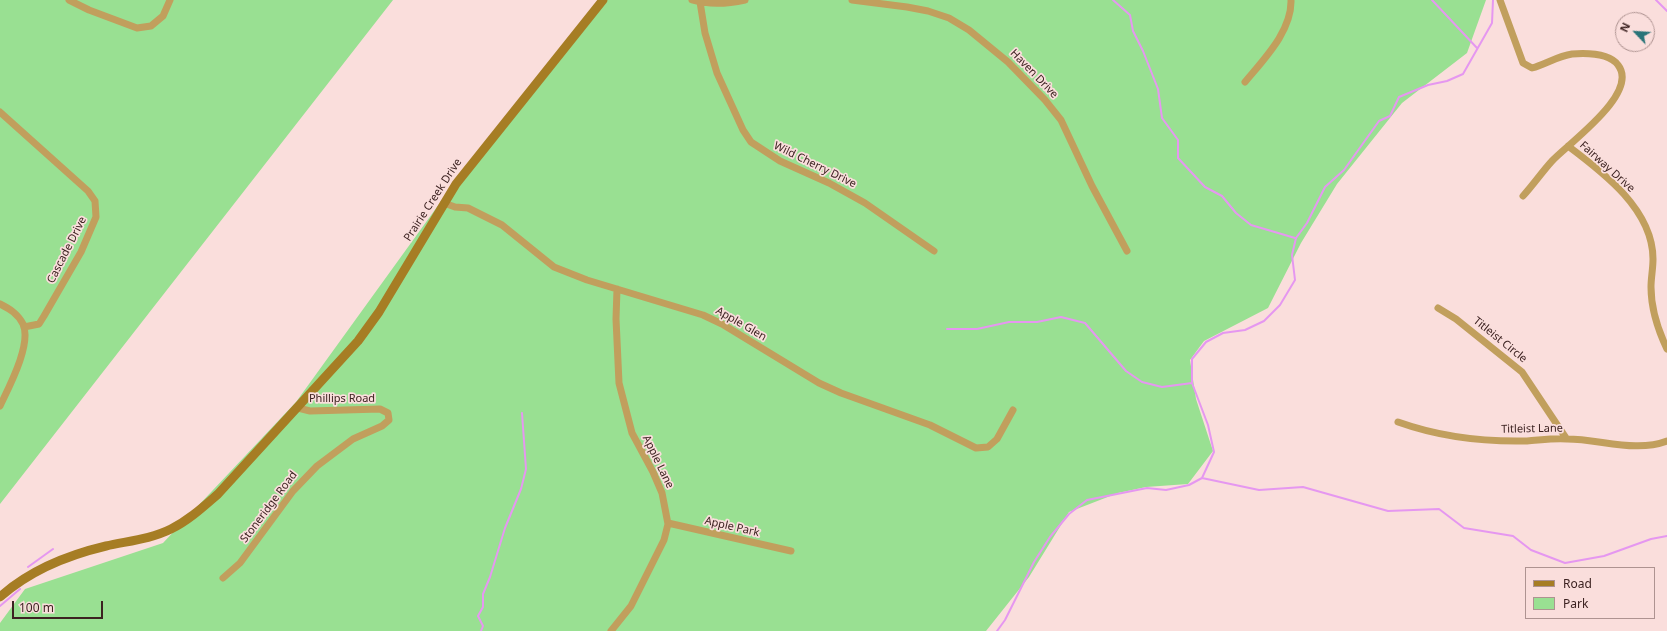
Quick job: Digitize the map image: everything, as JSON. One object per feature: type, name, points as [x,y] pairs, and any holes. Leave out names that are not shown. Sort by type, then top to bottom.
[{"type":"main road","name":"Prairie Creek Drive","points":[[0,597],[21,579],[71,555],[140,540],[171,529],[196,513],[218,494],[358,341],[379,312],[444,203],[480,152],[506,122],[603,0]]},
{"type":"street","points":[[68,0],[89,10],[137,28],[151,26],[163,16],[170,0]]},
{"type":"street","points":[[692,0],[700,2],[731,3],[745,0]]},
{"type":"street","name":"Haven Drive","points":[[852,0],[908,7],[948,18],[970,30],[1008,62],[1045,100],[1061,120],[1092,186],[1127,251]]},
{"type":"street","points":[[1245,82],[1268,55],[1286,24],[1292,12],[1292,0]]},
{"type":"street","name":"Fairway Drive","points":[[1500,0],[1523,63],[1532,68],[1553,59],[1572,54],[1586,54],[1600,55],[1614,60],[1621,68],[1622,80],[1618,93],[1599,116],[1568,146],[1623,193],[1643,221],[1649,234],[1653,258],[1651,288],[1655,317],[1659,333],[1667,349]]},
{"type":"street","name":"Wild Cherry Drive","points":[[700,2],[705,33],[717,73],[743,130],[751,142],[780,161],[829,183],[865,203],[934,251]]},
{"type":"street","name":"Cascade Drive","points":[[0,112],[88,190],[95,201],[96,217],[81,252],[39,324],[24,327]]},
{"type":"street","points":[[1523,196],[1552,161],[1568,146]]},
{"type":"street","name":"Apple Glen","points":[[444,203],[455,207],[468,208],[502,226],[554,267],[617,289],[703,315],[722,324],[819,383],[841,393],[930,425],[976,448],[988,447],[997,439],[1013,410]]},
{"type":"street","name":"Apple Lane","points":[[611,631],[634,600],[664,540],[668,523],[662,493],[653,472],[632,433],[619,383],[616,319],[617,289]]},
{"type":"street","points":[[0,304],[14,311],[24,327],[24,342],[20,358],[0,406]]},
{"type":"street","name":"Titleist Circle","points":[[1438,308],[1456,319],[1522,372],[1566,438]]},
{"type":"street","name":"Phillips Road","points":[[298,408],[310,411],[380,409],[386,412]]},
{"type":"street","name":"Stoneridge Road","points":[[223,578],[240,563],[305,477],[353,439],[382,426],[389,420],[388,413],[386,412]]},
{"type":"street","name":"Titleist Lane","points":[[1398,422],[1419,429],[1460,438],[1508,441],[1566,438],[1649,446],[1667,441]]},
{"type":"street","name":"Apple Park","points":[[668,523],[791,551]]},
{"type":"green space","points":[[0,0],[393,0],[0,504]]},
{"type":"green space","points":[[605,0],[1486,0],[1467,53],[1402,103],[1337,184],[1301,243],[1268,308],[1204,341],[1190,360],[1196,399],[1213,451],[1188,484],[1146,487],[1118,493],[1069,512],[1029,577],[986,631],[0,631],[0,623],[25,589],[163,543],[296,402],[442,200]]},
{"type":"waterway","points":[[1113,0],[1130,15],[1133,31],[1143,51],[1158,89],[1162,118],[1178,140],[1178,158],[1205,187],[1222,196],[1236,213],[1251,225],[1295,238]]},
{"type":"waterway","points":[[1432,0],[1477,48]]},
{"type":"waterway","points":[[997,631],[1005,620],[1034,562],[1050,537],[1069,514],[1087,500],[1147,488],[1166,490],[1189,485],[1202,478],[1214,452],[1208,425],[1192,383],[1192,359],[1206,342],[1223,333],[1245,330],[1264,321],[1280,305],[1295,280],[1292,255],[1296,238],[1307,223],[1325,187],[1344,170],[1379,121],[1390,116],[1399,97],[1428,85],[1447,81],[1463,74],[1492,23],[1493,0]]},
{"type":"waterway","points":[[1656,0],[1667,11]]},
{"type":"waterway","points":[[947,329],[977,329],[1009,322],[1037,322],[1061,317],[1085,323],[1126,371],[1142,382],[1162,387],[1192,383]]},
{"type":"waterway","points":[[481,631],[483,626],[478,616],[483,607],[483,594],[490,577],[505,528],[521,489],[526,469],[522,413]]},
{"type":"waterway","points":[[1202,478],[1259,490],[1303,487],[1388,511],[1439,509],[1464,528],[1513,536],[1531,550],[1565,563],[1604,556],[1651,539],[1667,536]]},
{"type":"waterway","points":[[28,567],[53,549]]},
{"type":"waterway","points":[[0,606],[20,589]]}]
